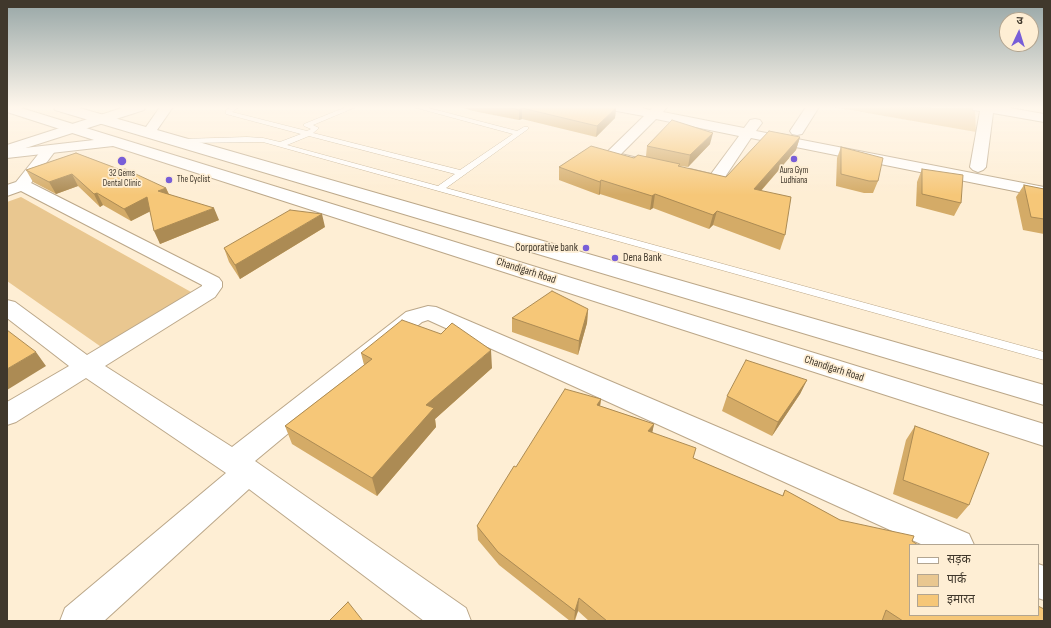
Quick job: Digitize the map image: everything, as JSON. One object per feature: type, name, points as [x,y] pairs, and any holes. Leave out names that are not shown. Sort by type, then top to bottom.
[{"type":"street","points":[[7,140],[19,136]]},
{"type":"street","points":[[7,150],[38,136]]},
{"type":"street","name":"Chandigarh Road","points":[[111,136],[119,142],[1044,435]]},
{"type":"street","name":"Chandigarh Road","points":[[165,136],[1044,395]]},
{"type":"street","points":[[631,136],[610,156],[647,164]]},
{"type":"street","points":[[677,171],[715,180],[746,136]]},
{"type":"street","points":[[790,136],[1044,192]]},
{"type":"street","points":[[824,136],[1044,179]]},
{"type":"street","points":[[978,167],[981,136]]},
{"type":"street","points":[[7,154],[119,142]]},
{"type":"street","points":[[7,415],[208,292],[212,287],[212,282],[15,188],[49,150]]},
{"type":"street","points":[[7,307],[86,366],[241,467],[453,621]]},
{"type":"street","points":[[78,621],[241,467],[414,317],[428,313],[436,314],[956,544]]},
{"type":"lane","points":[[280,145],[302,136]]},
{"type":"lane","points":[[317,136],[461,173]]},
{"type":"lane","points":[[440,188],[513,136]]},
{"type":"lane","points":[[182,141],[255,139],[280,145],[1044,356]]},
{"type":"green space","points":[[21,197],[200,297],[107,351],[7,281],[7,202]]},
{"type":"building","points":[[656,136],[710,136],[690,155],[647,146]]},
{"type":"building","points":[[764,136],[800,137],[754,189],[791,197],[785,235],[717,211],[713,215],[655,194],[652,196],[601,180],[600,182],[559,167],[591,146],[634,158],[638,155],[680,164],[678,166],[726,177]]},
{"type":"building","points":[[841,147],[883,158],[878,181],[869,181],[841,174]]},
{"type":"building","points":[[76,153],[121,170],[125,169],[166,188],[158,191],[214,208],[154,231],[147,197],[124,209],[97,193],[94,194],[72,174],[49,182],[26,170]]},
{"type":"building","points":[[922,169],[963,175],[961,203],[922,194]]},
{"type":"building","points":[[1024,185],[1044,189],[1044,219],[1031,217]]},
{"type":"building","points":[[290,210],[322,214],[235,265],[224,248]]},
{"type":"building","points":[[552,291],[588,309],[579,341],[512,318]]},
{"type":"building","points":[[402,320],[441,334],[452,323],[491,350],[426,405],[434,408],[372,478],[285,426],[372,359],[361,353]]},
{"type":"building","points":[[7,330],[36,352],[7,369]]},
{"type":"building","points":[[746,360],[807,380],[778,422],[727,396]]},
{"type":"building","points":[[565,389],[601,399],[597,405],[654,424],[648,431],[696,448],[693,458],[783,496],[785,490],[840,520],[914,536],[912,541],[916,544],[909,544],[909,616],[1039,616],[1039,606],[1044,609],[1044,621],[903,621],[886,610],[882,621],[607,621],[579,598],[575,611],[498,552],[477,526],[514,466],[516,467]]},
{"type":"building","points":[[915,426],[989,453],[969,505],[903,480]]},
{"type":"building","points":[[348,602],[363,621],[329,621]]},
{"type":"place","name":"Aura Gym Ludhiana","points":[[794,159]]},
{"type":"place","name":"32 Gems Dental Clinic","points":[[122,161]]},
{"type":"place","name":"The Cyclist","points":[[169,180]]},
{"type":"place","name":"Corporative bank","points":[[586,248]]},
{"type":"place","name":"Dena Bank","points":[[615,258]]}]
